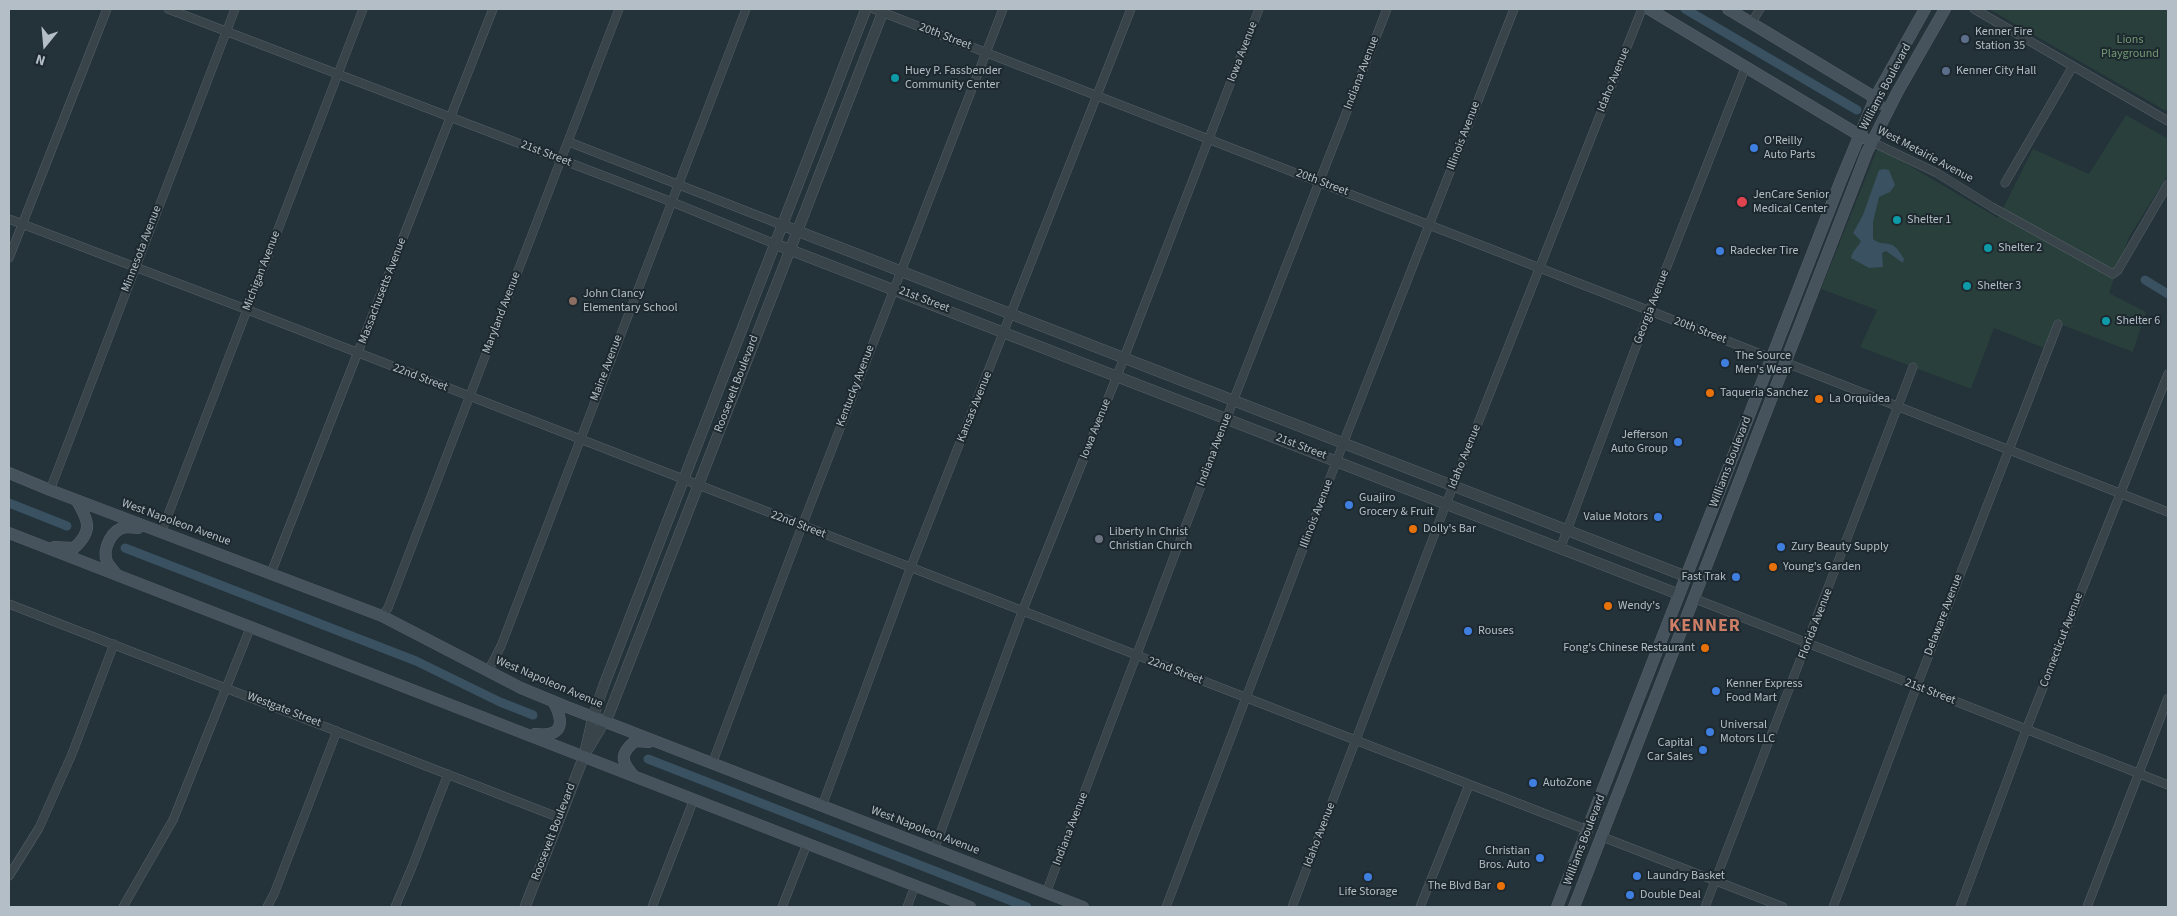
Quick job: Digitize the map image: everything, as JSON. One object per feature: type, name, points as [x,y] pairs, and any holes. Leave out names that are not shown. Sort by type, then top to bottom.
[{"type":"main road","name":"West Metairie Avenue","points":[[1649,9],[1872,142]]},
{"type":"main road","points":[[1728,9],[1876,98],[1882,108],[1883,120]]},
{"type":"main road","name":"Williams Boulevard","points":[[1557,907],[1859,135],[1876,98],[1925,9]]},
{"type":"main road","name":"Williams Boulevard","points":[[1574,907],[1773,389],[1872,142],[1930,34],[1946,9]]},
{"type":"main road","points":[[1915,27],[1930,34]]},
{"type":"main road","points":[[1784,362],[1782,347],[1788,330],[1786,319]]},
{"type":"main road","points":[[1771,358],[1774,364],[1771,380],[1773,389]]},
{"type":"main road","name":"West Napoleon Avenue","points":[[9,473],[77,501],[382,616],[521,688],[553,702],[1083,907]]},
{"type":"main road","points":[[44,547],[74,548],[83,540],[87,531],[87,520],[77,501]]},
{"type":"main road","points":[[116,575],[107,561],[106,550],[108,541],[115,532],[125,527],[150,528]]},
{"type":"main road","points":[[9,533],[970,907]]},
{"type":"main road","points":[[1681,627],[1681,615],[1690,582],[1685,576]]},
{"type":"main road","points":[[523,733],[547,735],[558,730],[561,715],[553,702]]},
{"type":"main road","points":[[633,775],[625,765],[623,757],[626,749],[635,741],[660,743]]},
{"type":"main road","points":[[1596,805],[1594,821],[1596,831],[1600,836]]},
{"type":"street","points":[[9,258],[107,9]]},
{"type":"street","name":"21st Street","points":[[168,9],[672,202],[789,250],[894,289],[1678,594]]},
{"type":"street","name":"Minnesota Avenue","points":[[50,490],[235,9]]},
{"type":"street","name":"Michigan Avenue","points":[[161,533],[363,9]]},
{"type":"street","name":"Massachusetts Avenue","points":[[271,573],[493,9]]},
{"type":"street","name":"Maryland Avenue","points":[[382,616],[388,608],[619,9]]},
{"type":"street","name":"Maine Avenue","points":[[488,671],[501,646],[746,9]]},
{"type":"street","name":"Roosevelt Boulevard","points":[[525,907],[584,756],[592,717],[866,9]]},
{"type":"street","name":"Kentucky Avenue","points":[[712,764],[1002,9]]},
{"type":"street","name":"Kansas Avenue","points":[[822,806],[910,568],[1005,332],[1131,9]]},
{"type":"street","name":"Iowa Avenue","points":[[934,850],[1022,612],[1117,376],[1259,9]]},
{"type":"street","name":"Indiana Avenue","points":[[1046,893],[1234,399],[1387,9]]},
{"type":"street","name":"Illinois Avenue","points":[[1166,907],[1344,442],[1514,9]]},
{"type":"street","name":"Idaho Avenue","points":[[1292,907],[1446,504],[1642,9]]},
{"type":"street","points":[[1752,22],[1760,9]]},
{"type":"street","points":[[1974,9],[2168,121]]},
{"type":"street","name":"Roosevelt Boulevard","points":[[584,756],[605,722],[698,486],[880,10]]},
{"type":"street","name":"20th Street","points":[[880,10],[1649,312],[1771,358]]},
{"type":"street","name":"Georgia Avenue","points":[[1560,549],[1649,312],[1746,66]]},
{"type":"street","points":[[2005,183],[2072,66]]},
{"type":"street","name":"21st Street","points":[[569,142],[1124,356],[1685,576]]},
{"type":"street","name":"West Metairie Avenue","points":[[1872,142],[1937,174],[1992,207],[2114,274],[2138,237],[2168,184]]},
{"type":"street","name":"22nd Street","points":[[9,219],[1587,830]]},
{"type":"street","name":"Delaware Avenue","points":[[1833,907],[1916,687],[2058,324]]},
{"type":"street","points":[[1784,362],[2168,512]]},
{"type":"street","name":"Florida Avenue","points":[[1706,907],[1913,367]]},
{"type":"street","name":"Connecticut Avenue","points":[[1960,907],[2026,730],[2168,374]]},
{"type":"street","name":"21st Street","points":[[1693,598],[1808,645],[2168,785]]},
{"type":"street","name":"Westgate Street","points":[[9,604],[560,818]]},
{"type":"street","points":[[123,907],[172,820],[251,626]]},
{"type":"street","points":[[9,876],[39,828],[72,754],[114,644]]},
{"type":"street","points":[[2087,907],[2168,698]]},
{"type":"street","points":[[267,907],[274,894],[337,730]]},
{"type":"street","points":[[394,907],[412,868],[448,774]]},
{"type":"street","points":[[1420,907],[1469,785]]},
{"type":"street","points":[[652,907],[694,799]]},
{"type":"street","points":[[1600,836],[1783,907]]},
{"type":"street","points":[[782,907],[807,844]]},
{"type":"street","points":[[907,907],[915,886]]},
{"type":"green space","name":"Lions Playground","points":[[1989,9],[2168,9],[2168,108],[2166,111]]},
{"type":"green space","points":[[2126,115],[2168,139],[2168,175],[2129,237],[2109,293],[2146,312],[2133,352],[2054,322],[2044,348],[1994,328],[1971,389],[1860,347],[1877,310],[1821,289],[1878,147],[1998,218],[2033,149],[2089,174]]},
{"type":"water","points":[[1879,170],[1889,170],[1895,185],[1890,192],[1879,197],[1873,222],[1873,239],[1877,242],[1892,245],[1904,259],[1903,263],[1886,251],[1882,253],[1883,267],[1869,268],[1851,258],[1861,241],[1853,233],[1863,215]]},
{"type":"waterway","points":[[1685,9],[1857,110]]},
{"type":"waterway","points":[[2145,280],[2168,294]]},
{"type":"waterway","points":[[9,503],[67,526]]},
{"type":"waterway","points":[[125,548],[416,661],[500,702],[533,715]]},
{"type":"waterway","points":[[648,759],[1027,907]]},
{"type":"place","name":"Kenner Fire Station 35","points":[[1965,39]]},
{"type":"place","name":"Kenner City Hall","points":[[1946,71]]},
{"type":"place","name":"Huey P. Fassbender Community Center","points":[[895,78]]},
{"type":"place","name":"O'Reilly Auto Parts","points":[[1754,148]]},
{"type":"place","name":"JenCare Senior Medical Center","points":[[1742,202]]},
{"type":"place","name":"Shelter 1","points":[[1897,220]]},
{"type":"place","name":"Shelter 2","points":[[1988,248]]},
{"type":"place","name":"Radecker Tire","points":[[1720,251]]},
{"type":"place","name":"Shelter 3","points":[[1967,286]]},
{"type":"place","name":"John Clancy Elementary School","points":[[573,301]]},
{"type":"place","name":"Shelter 6","points":[[2106,321]]},
{"type":"place","name":"The Source Men's Wear","points":[[1725,363]]},
{"type":"place","name":"Taqueria Sanchez","points":[[1710,393]]},
{"type":"place","name":"La Orquidea","points":[[1819,399]]},
{"type":"place","name":"Jefferson Auto Group","points":[[1678,442]]},
{"type":"place","name":"Guajiro Grocery & Fruit","points":[[1349,505]]},
{"type":"place","name":"Value Motors","points":[[1658,517]]},
{"type":"place","name":"Dolly's Bar","points":[[1413,529]]},
{"type":"place","name":"Liberty In Christ Christian Church","points":[[1099,539]]},
{"type":"place","name":"Zury Beauty Supply","points":[[1781,547]]},
{"type":"place","name":"Young's Garden","points":[[1773,567]]},
{"type":"place","name":"Fast Trak","points":[[1736,577]]},
{"type":"place","name":"Wendy's","points":[[1608,606]]},
{"type":"place","name":"Rouses","points":[[1468,631]]},
{"type":"place","name":"Fong's Chinese Restaurant","points":[[1705,648]]},
{"type":"place","name":"Kenner Express Food Mart","points":[[1716,691]]},
{"type":"place","name":"Universal Motors LLC","points":[[1710,732]]},
{"type":"place","name":"Capital Car Sales","points":[[1703,750]]},
{"type":"place","name":"AutoZone","points":[[1533,783]]},
{"type":"place","name":"Christian Bros. Auto","points":[[1540,858]]},
{"type":"place","name":"Laundry Basket","points":[[1637,876]]},
{"type":"place","name":"Life Storage","points":[[1368,877]]},
{"type":"place","name":"The Blvd Bar","points":[[1501,886]]},
{"type":"place","name":"Double Deal","points":[[1630,895]]},
{"type":"district","name":"KENNER","points":[[1705,627]]}]
